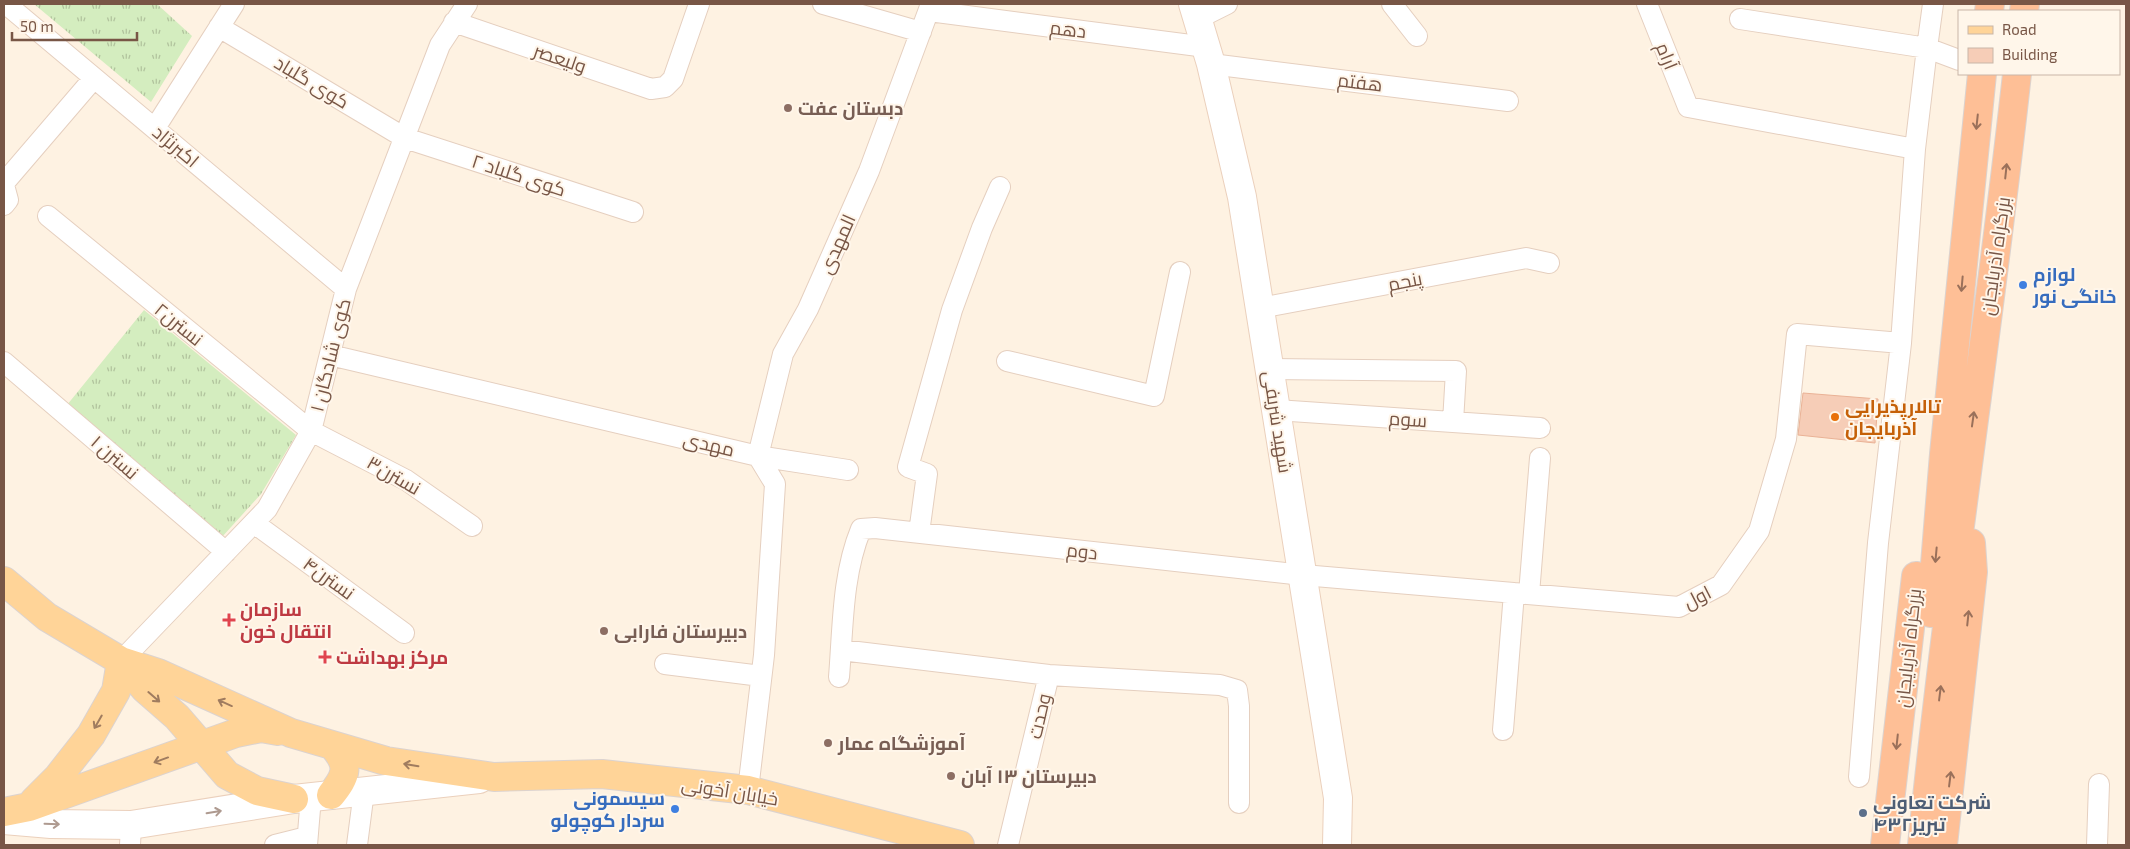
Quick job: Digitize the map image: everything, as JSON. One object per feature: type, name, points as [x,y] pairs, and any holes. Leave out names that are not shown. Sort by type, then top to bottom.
[{"type":"highway","name":"بزرگراه آذربایجان","points":[[1922,845],[1955,460],[1982,75]]},
{"type":"highway","name":"بزرگراه آذربایجان","points":[[1904,845],[1932,595],[2004,185],[2017,75]]},
{"type":"highway","name":"بزرگراه آذربایجان","points":[[1885,845],[1922,516],[1955,460]]},
{"type":"highway","name":"بزرگراه آذربایجان","points":[[1942,845],[1973,572],[1955,460]]},
{"type":"main road","name":"شهید شریفی","points":[[1196,11],[1209,55],[1242,197],[1338,798],[1337,845]]},
{"type":"main road","points":[[4,581],[47,617],[122,661],[158,673],[291,733]]},
{"type":"main road","points":[[122,661],[145,689],[177,717],[227,775],[256,791],[312,797],[340,784],[344,771],[343,758],[333,746]]},
{"type":"main road","points":[[16,810],[58,777],[91,734],[116,691],[122,661]]},
{"type":"main road","points":[[16,810],[236,733],[260,728],[291,733]]},
{"type":"main road","name":"خیابان آخونی","points":[[291,733],[386,761],[494,777],[602,774],[748,790],[960,845]]},
{"type":"main road","points":[[4,820],[51,824],[130,835],[312,797],[494,777]]},
{"type":"street","name":"اکبرنژاد","points":[[6,4],[346,289]]},
{"type":"street","name":"کوی شادگان ۱","points":[[122,661],[267,509],[311,431],[346,289],[440,45],[467,4]]},
{"type":"street","name":"ولیعصر","points":[[454,22],[651,89],[665,86],[673,79],[700,4]]},
{"type":"street","points":[[824,4],[921,32]]},
{"type":"street","points":[[1196,11],[1227,4]]},
{"type":"street","points":[[1392,4],[1417,36]]},
{"type":"street","name":"آرام","points":[[1647,4],[1688,107],[1916,149]]},
{"type":"street","points":[[1859,777],[1878,543],[1901,343],[1916,149],[1927,48],[1934,4]]},
{"type":"street","points":[[155,128],[219,27],[229,6]]},
{"type":"street","name":"المهدی","points":[[758,456],[784,354],[808,309],[869,171],[930,8]]},
{"type":"street","name":"دهم","points":[[930,8],[1209,55]]},
{"type":"street","points":[[1740,20],[1927,48],[1958,60]]},
{"type":"street","name":"کوی گلباد","points":[[219,27],[405,138]]},
{"type":"street","name":"هفتم","points":[[1209,55],[1508,100]]},
{"type":"street","points":[[5,193],[94,78]]},
{"type":"street","name":"کوی گلباد ۲","points":[[405,138],[633,212]]},
{"type":"street","points":[[919,533],[927,474],[908,467],[952,310],[982,228],[1000,187]]},
{"type":"street","name":"نسترن۲","points":[[48,216],[311,431]]},
{"type":"street","name":"پنجم","points":[[1260,308],[1526,258],[1549,263]]},
{"type":"street","points":[[1007,361],[1154,396],[1180,272]]},
{"type":"street","name":"اول","points":[[1302,575],[1679,607],[1721,584],[1759,531],[1786,439],[1797,334],[1901,343]]},
{"type":"street","name":"مهدی","points":[[330,355],[758,456],[775,484],[761,676],[748,790]]},
{"type":"street","name":"نسترن ۱","points":[[4,362],[226,552]]},
{"type":"street","points":[[1270,369],[1456,371],[1453,422]]},
{"type":"street","name":"سوم","points":[[1276,410],[1540,428]]},
{"type":"street","name":"نسترن۳","points":[[311,431],[406,480],[472,526]]},
{"type":"street","points":[[758,456],[848,470]]},
{"type":"street","points":[[1503,730],[1540,458]]},
{"type":"street","name":"نسترن۴","points":[[254,523],[404,633]]},
{"type":"street","name":"دوم","points":[[841,650],[846,583],[856,541],[861,529],[875,528],[1302,575]]},
{"type":"street","points":[[839,676],[841,650],[1049,674],[1220,685],[1237,690],[1240,706],[1239,803]]},
{"type":"street","points":[[665,664],[761,676]]},
{"type":"street","name":"وحدت","points":[[1008,845],[1049,674]]},
{"type":"street","points":[[2097,845],[2098,784]]},
{"type":"street","points":[[358,845],[364,791]]},
{"type":"street","points":[[275,845],[307,841],[312,797]]},
{"type":"green space","points":[[34,4],[157,4],[192,36],[151,102]]},
{"type":"green space","points":[[144,310],[296,435],[261,494],[222,537],[67,405]]},
{"type":"building","name":"تالارپذیرایی آذربایجان","points":[[1803,393],[1878,399],[1875,443],[1798,435]]},
{"type":"place","name":"دبستان عفت","points":[[788,108]]},
{"type":"place","name":"لوازم خانگی نور","points":[[2023,285]]},
{"type":"place","name":"تالارپذیرایی آذربایجان","points":[[1835,417]]},
{"type":"place","name":"سازمان انتقال خون","points":[[229,620]]},
{"type":"place","name":"دبیرستان فارابی","points":[[604,631]]},
{"type":"place","name":"مرکز بهداشت","points":[[325,657]]},
{"type":"place","name":"آموزشگاه عمار","points":[[828,743]]},
{"type":"place","name":"دبیرستان ۱۳ آبان","points":[[951,776]]},
{"type":"place","name":"سیسمونی سردار کوچولو","points":[[675,809]]},
{"type":"place","name":"شرکت تعاونی ۴۳۲تبریز","points":[[1863,813]]}]
